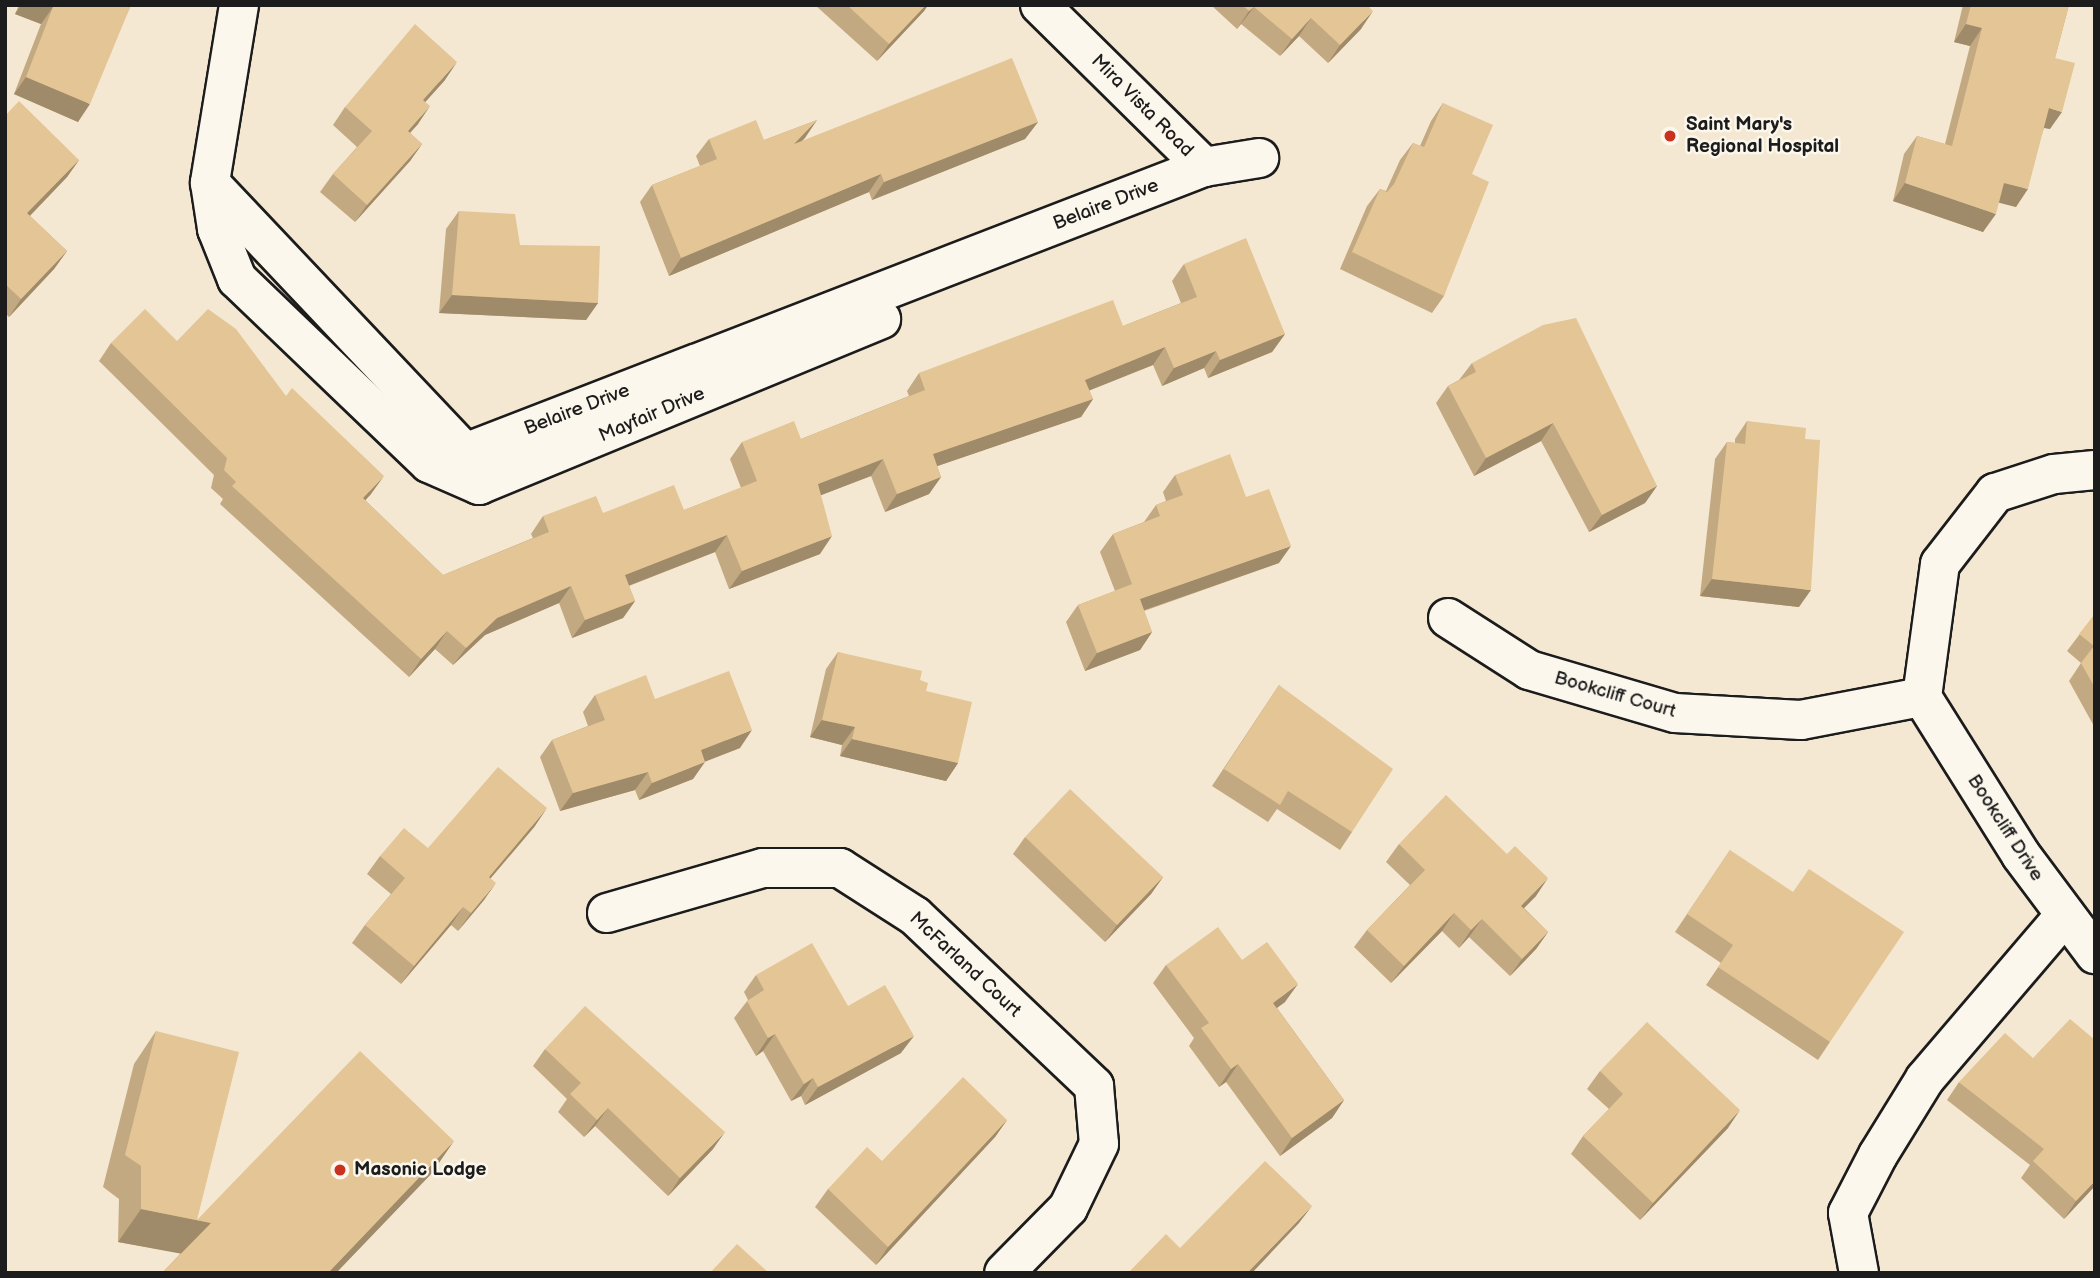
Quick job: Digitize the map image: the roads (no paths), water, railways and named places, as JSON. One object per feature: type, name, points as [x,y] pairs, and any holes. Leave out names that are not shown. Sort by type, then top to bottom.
[{"type":"street","name":"Belaire Drive","points":[[239,5],[210,183],[465,453],[1204,167]]},
{"type":"street","name":"Mira Vista Road","points":[[1040,5],[1204,167],[1259,158]]},
{"type":"street","points":[[1922,697],[1940,564],[1995,494],[2054,474],[2095,470]]},
{"type":"street","name":"Bookcliff Court","points":[[1448,618],[1528,670],[1675,713],[1801,720],[1922,697]]},
{"type":"street","name":"Bookcliff Drive","points":[[1922,697],[2064,916],[2095,954]]},
{"type":"street","name":"McFarland Court","points":[[607,913],[762,868],[840,868],[915,916],[1094,1086],[1099,1144],[1068,1208],[1004,1273]]},
{"type":"street","points":[[1859,1273],[1848,1213],[1878,1155],[1924,1079],[2064,916]]},
{"type":"place","name":"Saint Mary's Regional Hospital","points":[[1670,136]]},
{"type":"place","name":"Masonic Lodge","points":[[340,1170]]}]
